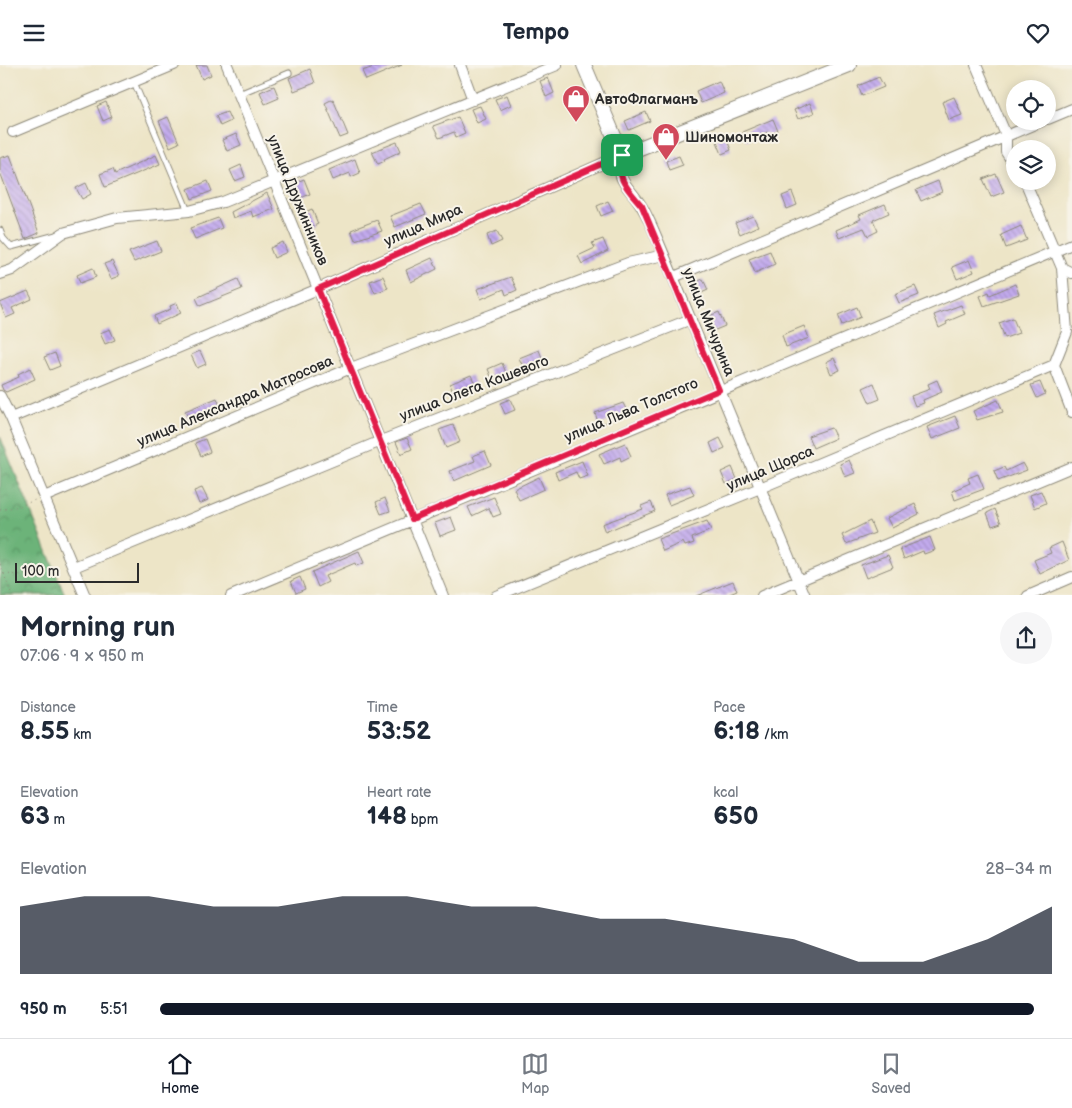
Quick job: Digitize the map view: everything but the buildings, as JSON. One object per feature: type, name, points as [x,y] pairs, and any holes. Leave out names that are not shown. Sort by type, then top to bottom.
[{"type":"street","points":[[13,132],[174,65]]},
{"type":"street","name":"улица Дружинников","points":[[227,65],[443,595]]},
{"type":"street","points":[[460,65],[474,99]]},
{"type":"street","points":[[0,274],[12,271],[63,233],[117,218],[188,211],[223,202],[557,65]]},
{"type":"street","name":"улица Мичурина","points":[[584,65],[622,155],[618,167],[624,184],[642,206],[674,277],[805,595]]},
{"type":"street","name":"улица Мира","points":[[11,418],[318,289],[622,155],[848,65]]},
{"type":"street","points":[[976,65],[1006,135],[1006,140]]},
{"type":"street","points":[[1056,116],[1072,109]]},
{"type":"street","points":[[674,277],[1019,130]]},
{"type":"street","points":[[1029,190],[1067,271],[1067,332],[1054,365],[1072,412]]},
{"type":"street","name":"улица Льва Толстого","points":[[231,595],[1072,244]]},
{"type":"street","name":"улица Александра Матросова","points":[[44,497],[351,368],[628,263],[664,255]]},
{"type":"street","name":"улица Олега Кошевого","points":[[74,567],[381,441],[691,319]]},
{"type":"street","name":"улица Щорса","points":[[496,595],[760,488],[1054,365]]},
{"type":"street","points":[[0,397],[11,418],[85,595]]},
{"type":"street","points":[[762,595],[1072,467]]},
{"type":"street","points":[[1028,595],[1072,577]]},
{"type":"lane","points":[[238,94],[289,73]]},
{"type":"lane","points":[[134,82],[188,211]]},
{"type":"lane","points":[[0,230],[3,238],[11,247],[63,233]]},
{"type":"path","points":[[0,510],[20,506],[44,497]]},
{"type":"path","points":[[0,565],[12,595]]},
{"type":"path","points":[[4,574],[41,576],[74,567]]},
{"type":"green space","points":[[0,436],[65,595],[0,595]]},
{"type":"place","name":"АвтоФлагманъ","points":[[576,123]]},
{"type":"place","name":"Шиномонтаж","points":[[666,161]]},
{"type":"route","points":[[622,155],[618,167],[624,184],[642,206],[674,277],[719,390],[412,519],[318,289],[622,155]]}]
